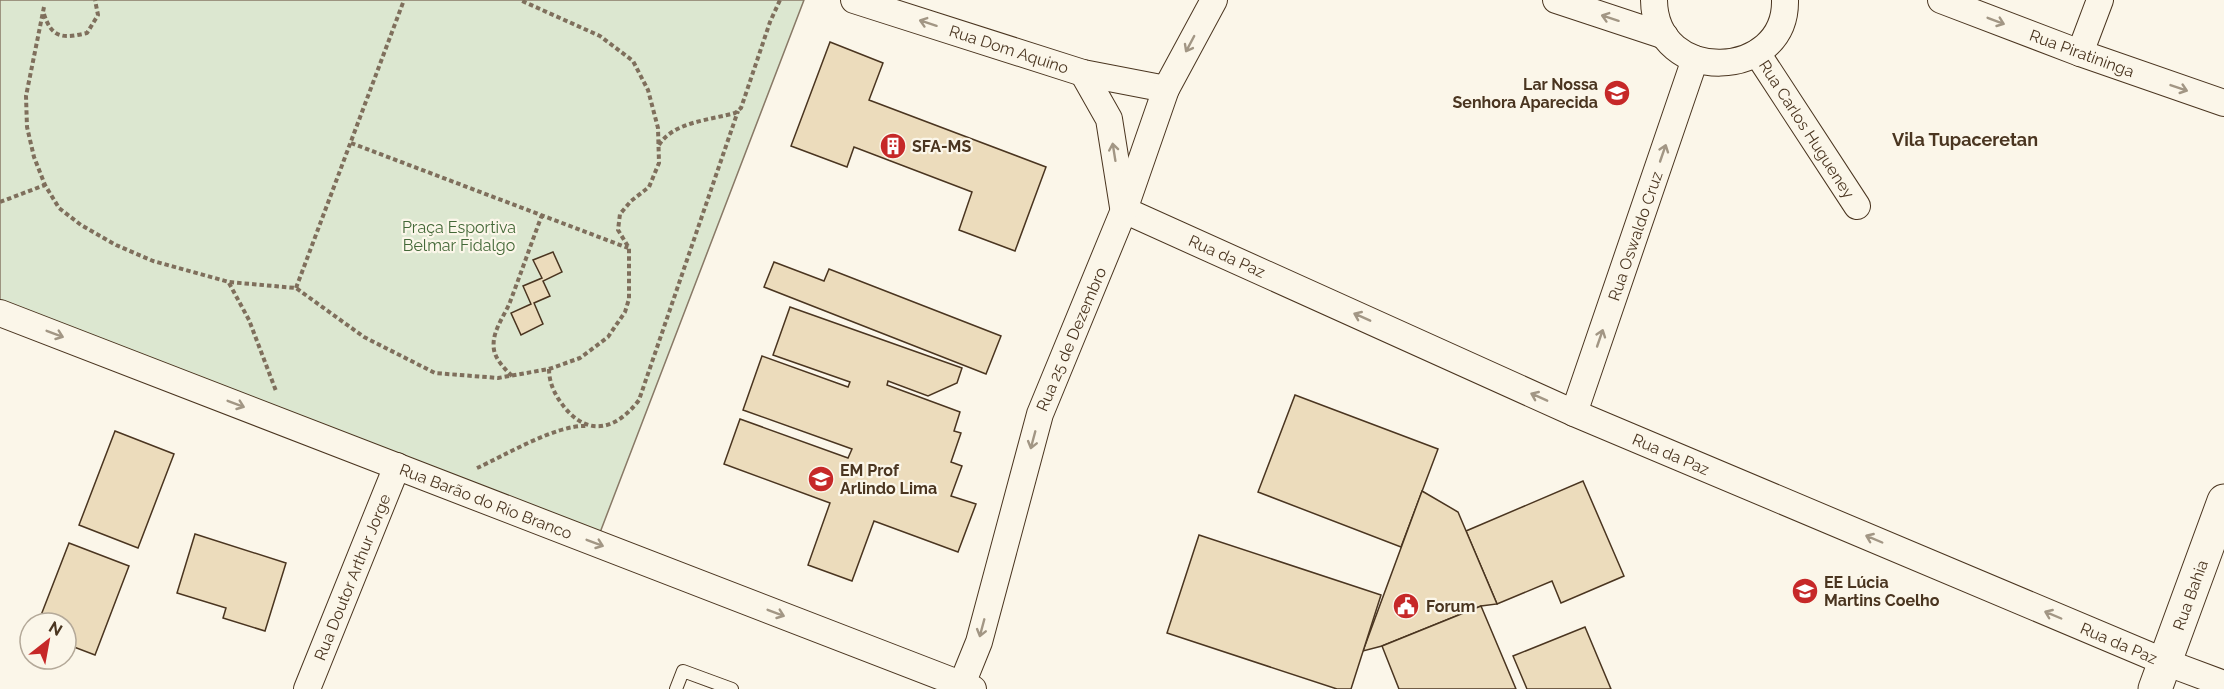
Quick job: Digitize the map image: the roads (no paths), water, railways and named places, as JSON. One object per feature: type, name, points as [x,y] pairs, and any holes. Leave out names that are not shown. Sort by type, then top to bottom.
[{"type":"street","name":"Rua Dom Aquino","points":[[854,0],[1083,73],[1166,88]]},
{"type":"street","name":"Rua 25 de Dezembro","points":[[965,688],[1040,414],[1124,210],[1166,88],[1214,0]]},
{"type":"street","points":[[1556,0],[1665,36]]},
{"type":"street","points":[[1654,0],[1654,12],[1665,36],[1683,54],[1708,64],[1734,63],[1757,53],[1775,34],[1785,10],[1785,0]]},
{"type":"street","name":"Rua Piratininga","points":[[1941,0],[2080,53],[2224,104]]},
{"type":"street","points":[[2080,53],[2100,0]]},
{"type":"street","name":"Rua Carlos Hugueney","points":[[1757,53],[1857,206]]},
{"type":"street","name":"Rua Oswaldo Cruz","points":[[1574,413],[1695,59]]},
{"type":"street","points":[[1083,73],[1109,119],[1124,210]]},
{"type":"street","name":"Rua da Paz","points":[[1124,210],[2160,676],[2224,684]]},
{"type":"street","name":"Rua Barão do Rio Branco","points":[[0,313],[965,688]]},
{"type":"street","name":"Rua Doutor Arthur Jorge","points":[[308,689],[397,466]]},
{"type":"street","name":"Rua Bahia","points":[[2160,676],[2224,501]]},
{"type":"lane","points":[[676,689],[683,671],[732,689]]},
{"type":"place","name":"Lar Nossa Senhora Aparecida","points":[[1617,93]]},
{"type":"place","name":"SFA-MS","points":[[893,146]]},
{"type":"place","name":"EM Prof Arlindo Lima","points":[[821,479]]},
{"type":"place","name":"EE Lúcia Martins Coelho","points":[[1805,591]]},
{"type":"place","name":"Forum","points":[[1406,606]]},
{"type":"district","name":"Vila Tupaceretan","points":[[1965,140]]},
{"type":"park label","name":"Praça Esportiva Belmar Fidalgo","points":[[459,236]]}]
